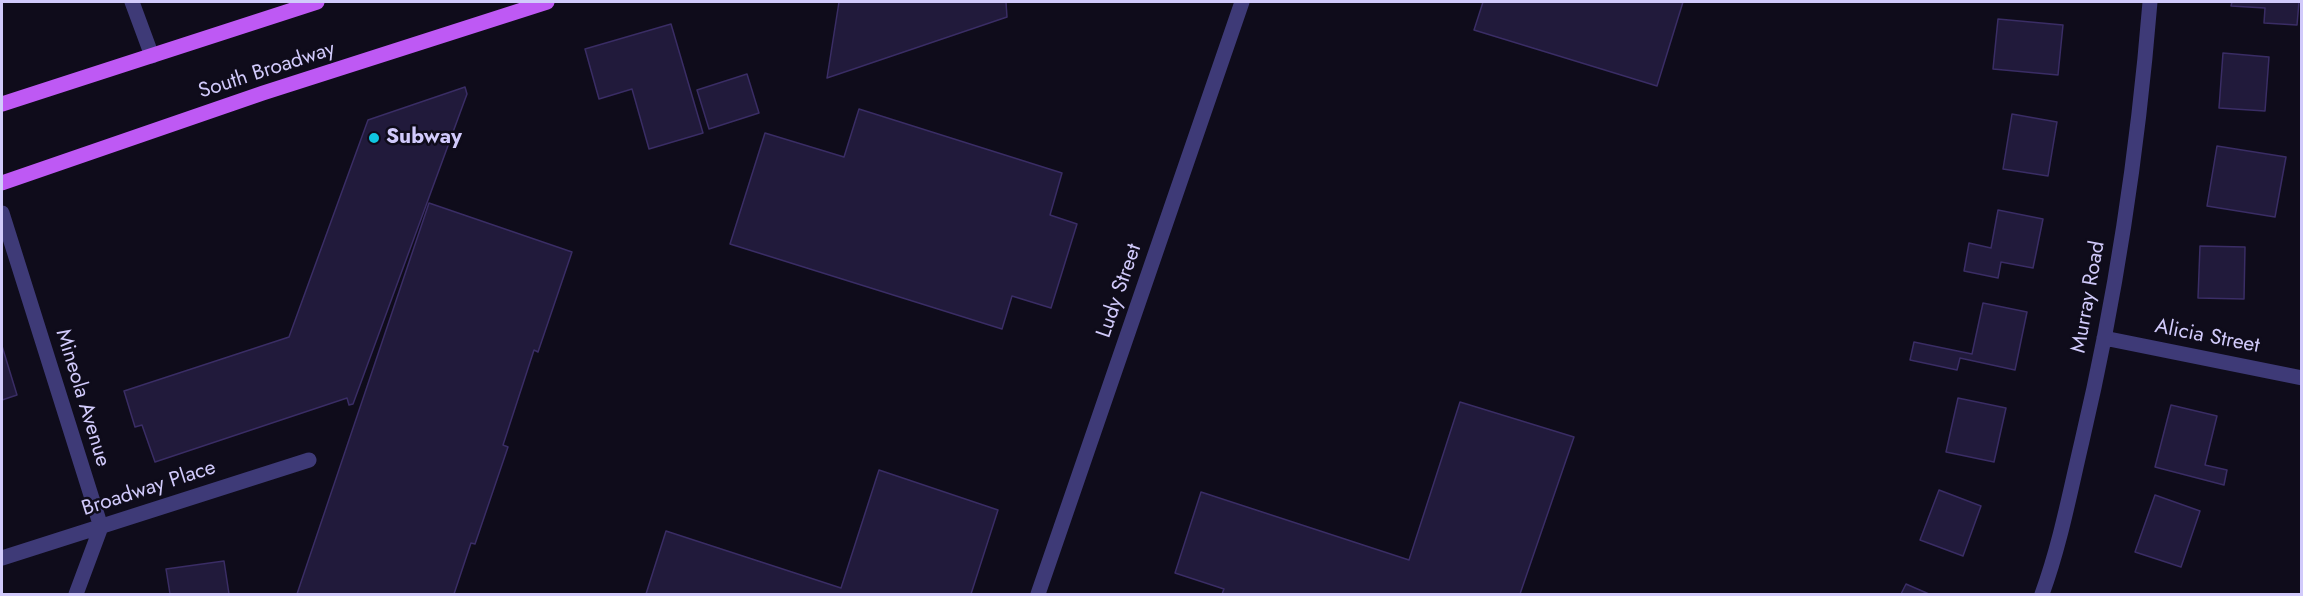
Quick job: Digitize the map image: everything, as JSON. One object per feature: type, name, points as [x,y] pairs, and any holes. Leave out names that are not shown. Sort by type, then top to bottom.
[{"type":"main road","points":[[2,104],[317,2]]},
{"type":"main road","name":"South Broadway","points":[[2,183],[263,93],[547,2]]},
{"type":"street","points":[[132,2],[152,56]]},
{"type":"street","name":"Ludy Street","points":[[1038,594],[1242,2]]},
{"type":"street","name":"Murray Road","points":[[2042,594],[2065,516],[2117,267],[2150,2]]},
{"type":"street","name":"Mineola Avenue","points":[[2,213],[101,527]]},
{"type":"street","name":"Alicia Street","points":[[2104,338],[2301,378]]},
{"type":"street","name":"Broadway Place","points":[[2,558],[309,460]]},
{"type":"street","points":[[76,594],[101,527]]},
{"type":"building","points":[[839,2],[1006,2],[1007,17],[827,78]]},
{"type":"building","points":[[1483,2],[1683,2],[1657,86],[1474,30]]},
{"type":"building","points":[[2232,2],[2299,2],[2297,25],[2264,23],[2265,8],[2231,6]]},
{"type":"building","points":[[1998,19],[2063,25],[2058,75],[1993,69]]},
{"type":"building","points":[[671,24],[703,133],[649,149],[632,89],[599,99],[585,49]]},
{"type":"building","points":[[2223,53],[2269,57],[2265,111],[2219,108]]},
{"type":"building","points":[[747,74],[759,113],[709,129],[697,90]]},
{"type":"building","points":[[465,87],[467,94],[353,404],[349,405],[347,398],[155,462],[142,425],[135,427],[124,391],[289,337],[368,120]]},
{"type":"building","points":[[859,109],[1062,173],[1050,215],[1077,224],[1051,308],[1012,296],[1002,329],[730,244],[765,133],[844,157]]},
{"type":"building","points":[[2012,114],[2057,122],[2048,176],[2003,169]]},
{"type":"building","points":[[2217,146],[2286,157],[2275,217],[2207,206]]},
{"type":"building","points":[[429,203],[572,252],[538,352],[534,350],[503,445],[508,447],[475,544],[471,543],[454,594],[297,594]]},
{"type":"building","points":[[1998,210],[2043,219],[2033,268],[2001,262],[1998,278],[1964,271],[1969,243],[1991,248]]},
{"type":"building","points":[[2200,246],[2245,247],[2244,299],[2198,298]]},
{"type":"building","points":[[1983,303],[2027,312],[2015,370],[1960,358],[1957,370],[1910,360],[1914,342],[1972,354]]},
{"type":"building","points":[[2,346],[17,395],[2,400]]},
{"type":"building","points":[[1958,398],[2006,408],[1994,462],[1946,452]]},
{"type":"building","points":[[1460,402],[1574,437],[1520,594],[1222,594],[1224,589],[1175,573],[1201,492],[1409,560]]},
{"type":"building","points":[[2171,405],[2217,416],[2205,465],[2227,470],[2224,485],[2155,467]]},
{"type":"building","points":[[879,470],[998,510],[971,594],[646,594],[666,531],[841,588]]},
{"type":"building","points":[[1939,490],[1981,506],[1963,556],[1920,540]]},
{"type":"building","points":[[2155,495],[2200,511],[2181,567],[2135,552]]},
{"type":"building","points":[[224,561],[229,594],[170,594],[166,569]]},
{"type":"building","points":[[1906,584],[1929,594],[1901,594]]},
{"type":"place","name":"Subway","points":[[374,138]]}]
